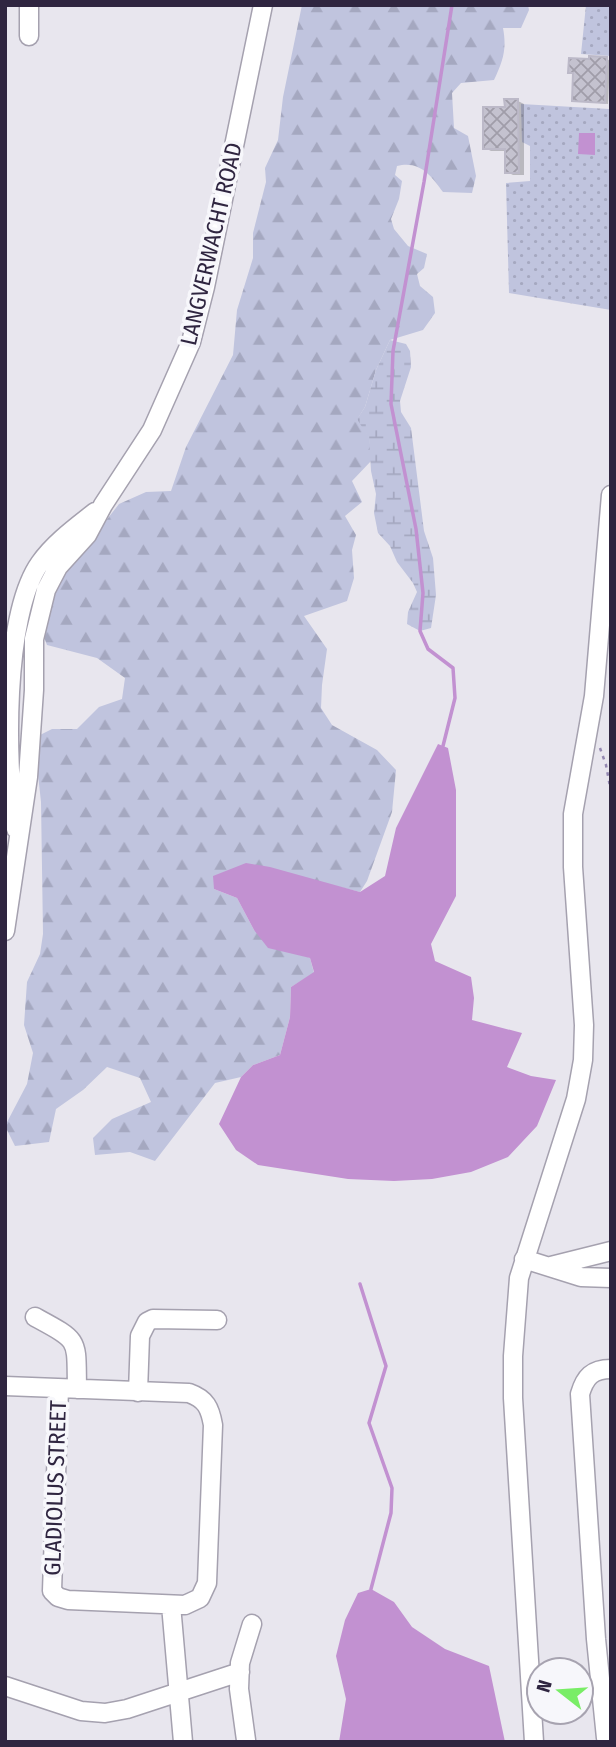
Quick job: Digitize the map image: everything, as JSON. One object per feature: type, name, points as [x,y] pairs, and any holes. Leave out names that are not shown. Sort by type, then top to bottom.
[{"type":"street","points":[[29,5],[29,36]]},
{"type":"street","name":"LANGVERWACHT ROAD","points":[[5,931],[18,836],[13,811],[9,721],[21,607],[39,564],[50,551],[103,505],[152,430],[191,342],[205,287],[263,5]]},
{"type":"street","points":[[534,1742],[513,1398],[513,1356],[519,1278],[576,1099],[583,1060],[584,1025],[573,867],[573,814],[594,696],[611,495]]},
{"type":"street","points":[[551,1266],[611,1251]]},
{"type":"street","points":[[524,1259],[581,1277],[611,1278]]},
{"type":"street","points":[[35,1317],[68,1335],[74,1342],[76,1350],[68,1389]]},
{"type":"street","points":[[138,1392],[141,1336],[147,1322],[153,1319],[217,1320]]},
{"type":"street","points":[[606,1738],[603,1639],[580,1394],[591,1373],[611,1369]]},
{"type":"street","name":"GLADIOLUS STREET","points":[[5,1386],[189,1393],[199,1396],[210,1409],[213,1425],[207,1583],[200,1598],[192,1603],[171,1605],[68,1600],[58,1597],[52,1591],[68,1389]]},
{"type":"street","points":[[171,1605],[183,1742]]},
{"type":"street","points":[[246,1741],[239,1689],[240,1663],[252,1624]]},
{"type":"street","points":[[5,1686],[94,1713],[127,1709],[240,1672]]},
{"type":"path","points":[[589,721],[608,764],[611,792]]},
{"type":"green space","points":[[302,5],[528,5],[529,10],[521,28],[503,28],[503,55],[494,80],[461,83],[452,93],[454,128],[468,136],[476,176],[472,193],[443,192],[424,170],[412,165],[397,166],[395,175],[402,181],[399,199],[391,219],[394,229],[408,246],[427,254],[424,268],[417,274],[420,286],[433,297],[435,313],[423,330],[390,340],[376,370],[365,407],[358,418],[369,437],[372,460],[352,481],[362,502],[345,516],[356,535],[352,550],[354,578],[347,601],[304,616],[327,649],[321,708],[332,725],[377,750],[396,770],[392,812],[367,881],[360,892],[324,883],[214,889],[237,898],[254,930],[310,958],[314,973],[291,987],[290,1017],[280,1055],[253,1065],[241,1077],[215,1083],[155,1161],[130,1152],[95,1155],[93,1138],[112,1119],[151,1102],[140,1078],[107,1067],[83,1090],[56,1109],[49,1142],[15,1146],[5,1126],[27,1084],[33,1053],[24,1025],[27,982],[40,954],[43,934],[41,802],[34,738],[52,729],[77,729],[99,707],[122,699],[125,678],[97,658],[47,645],[37,619],[48,582],[94,536],[119,504],[146,492],[171,491],[186,447],[233,355],[237,310],[253,258],[253,233],[266,182],[265,168],[278,140],[283,97]]},
{"type":"green space","points":[[586,5],[611,5],[611,56],[581,54]]},
{"type":"green space","points":[[611,91],[611,310],[509,293],[506,183],[530,181],[530,146],[522,142],[521,104],[609,109]]},
{"type":"green space","points":[[390,340],[406,344],[410,351],[411,367],[400,401],[401,412],[411,428],[424,531],[433,558],[436,595],[431,628],[420,631],[407,624],[408,612],[417,592],[390,546],[378,533],[369,438],[357,419],[365,407],[376,370]]},
{"type":"shaded area","points":[[579,133],[595,133],[595,155],[578,154]]},
{"type":"shaded area","points":[[438,744],[448,748],[456,790],[456,896],[431,944],[435,961],[471,977],[474,998],[472,1020],[522,1033],[507,1067],[531,1076],[556,1080],[537,1126],[508,1157],[471,1172],[432,1179],[348,1179],[258,1165],[236,1150],[219,1124],[241,1077],[253,1065],[280,1055],[290,1017],[291,987],[314,972],[310,958],[268,948],[254,930],[237,898],[214,889],[213,876],[246,863],[360,892],[385,876],[396,828]]},
{"type":"shaded area","points":[[371,1589],[394,1602],[412,1627],[445,1649],[489,1666],[505,1742],[339,1742],[346,1699],[336,1656],[345,1620],[358,1593]]},
{"type":"building","points":[[589,56],[607,57],[605,103],[572,101],[573,73],[568,73],[569,58],[589,59]]},
{"type":"building","points":[[504,99],[518,99],[519,173],[505,173],[505,149],[483,149],[483,107],[505,107]]},
{"type":"waterway","points":[[443,746],[455,698],[453,668],[428,649],[420,631],[423,593],[416,529],[391,404],[393,351],[424,182],[452,5]]},
{"type":"waterway","points":[[360,1284],[386,1366],[369,1423],[392,1488],[391,1513],[371,1589]]}]
